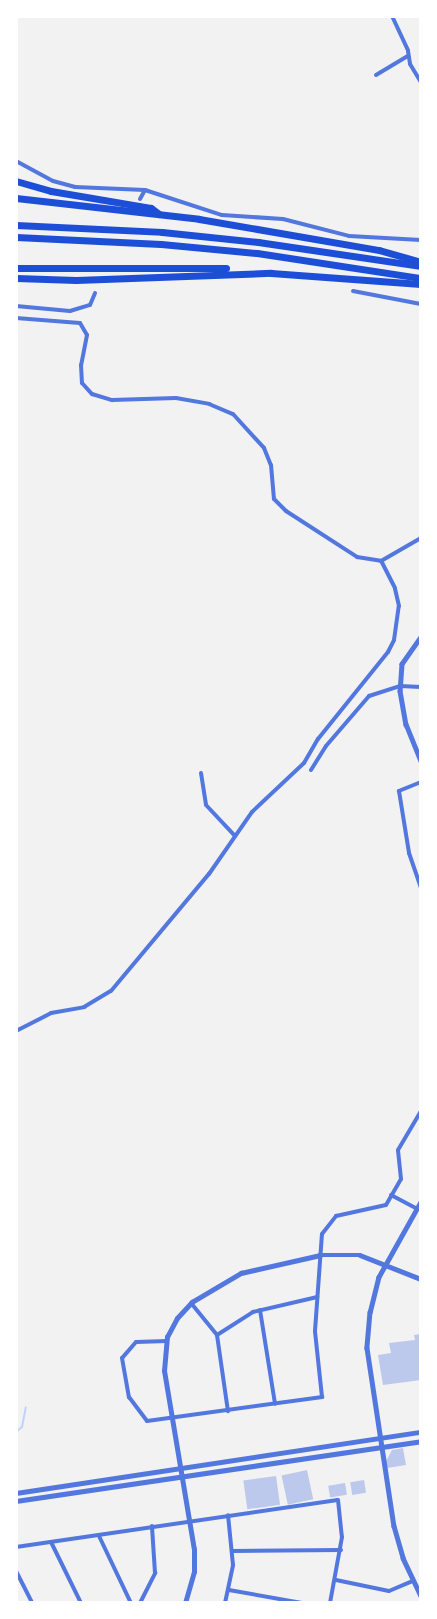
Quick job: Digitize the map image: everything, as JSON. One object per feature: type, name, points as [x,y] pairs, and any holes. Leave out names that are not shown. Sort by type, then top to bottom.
[{"type":"highway","points":[[16,181],[51,191],[151,208],[159,214]]},
{"type":"highway","points":[[16,198],[159,214],[379,250],[421,262]]},
{"type":"highway","points":[[16,225],[162,232],[249,241],[421,266]]},
{"type":"highway","points":[[16,237],[161,244],[257,253],[421,278]]},
{"type":"highway","points":[[16,268],[64,270],[211,268],[421,284]]},
{"type":"highway","points":[[16,278],[76,280],[271,272]]},
{"type":"street","points":[[392,16],[421,82]]},
{"type":"street","points":[[376,75],[408,56]]},
{"type":"street","points":[[16,161],[53,182],[75,187],[145,190],[222,215],[283,219],[349,236],[421,240]]},
{"type":"street","points":[[140,199],[145,190]]},
{"type":"street","points":[[352,291],[421,304]]},
{"type":"street","points":[[16,306],[70,311],[90,305],[96,293]]},
{"type":"street","points":[[16,318],[80,324],[87,335],[81,365],[82,383],[92,394],[112,400],[176,398],[209,404],[232,414],[264,448],[271,464],[274,499],[286,511],[357,557],[381,561],[421,538]]},
{"type":"street","points":[[16,1031],[51,1013],[94,1002],[111,991],[209,874],[265,798],[304,763],[318,739],[388,652],[399,621],[399,606],[395,588],[381,561]]},
{"type":"street","points":[[421,637],[402,664],[400,686],[401,707],[421,761]]},
{"type":"street","points":[[311,770],[326,746],[368,696],[400,686],[421,687]]},
{"type":"street","points":[[201,773],[206,805],[236,836]]},
{"type":"street","points":[[421,782],[399,791],[409,853],[421,888]]},
{"type":"street","points":[[167,1341],[136,1342],[122,1358],[129,1397],[147,1421],[322,1397],[315,1348],[322,1234],[336,1216],[386,1205],[401,1179],[398,1150],[421,1111]]},
{"type":"street","points":[[392,1196],[417,1209]]},
{"type":"street","points":[[421,1202],[385,1265],[372,1298],[367,1348],[379,1438],[394,1526],[413,1581],[421,1596]]},
{"type":"street","points":[[184,1603],[194,1560],[170,1419],[164,1371],[167,1341],[177,1318],[191,1304],[252,1269],[320,1255],[360,1255],[421,1279]]},
{"type":"street","points":[[217,1335],[260,1310],[317,1298]]},
{"type":"street","points":[[191,1304],[217,1335],[228,1411]]},
{"type":"street","points":[[260,1310],[275,1404]]},
{"type":"street","points":[[16,1493],[421,1432]]},
{"type":"street","points":[[16,1501],[421,1441]]},
{"type":"street","points":[[16,1547],[338,1500],[341,1550],[330,1603]]},
{"type":"street","points":[[225,1603],[229,1590],[233,1551],[228,1515]]},
{"type":"street","points":[[140,1603],[155,1573],[156,1552],[152,1526]]},
{"type":"street","points":[[99,1536],[131,1603]]},
{"type":"street","points":[[51,1542],[81,1603]]},
{"type":"street","points":[[233,1551],[341,1550]]},
{"type":"street","points":[[16,1571],[32,1603]]},
{"type":"street","points":[[336,1580],[389,1591],[413,1581]]},
{"type":"street","points":[[229,1590],[302,1603]]},
{"type":"building","points":[[421,1334],[421,1380],[383,1385],[378,1355],[391,1353],[389,1343],[415,1340],[414,1335]]},
{"type":"building","points":[[403,1448],[406,1465],[387,1468],[386,1461],[392,1450]]},
{"type":"building","points":[[307,1470],[313,1499],[288,1505],[282,1475]]},
{"type":"building","points":[[276,1476],[280,1505],[247,1509],[243,1481]]},
{"type":"building","points":[[364,1480],[366,1493],[352,1495],[350,1482]]},
{"type":"building","points":[[345,1483],[347,1495],[330,1498],[328,1486]]},
{"type":"waterway","points":[[16,1432],[22,1427],[26,1407]]}]
